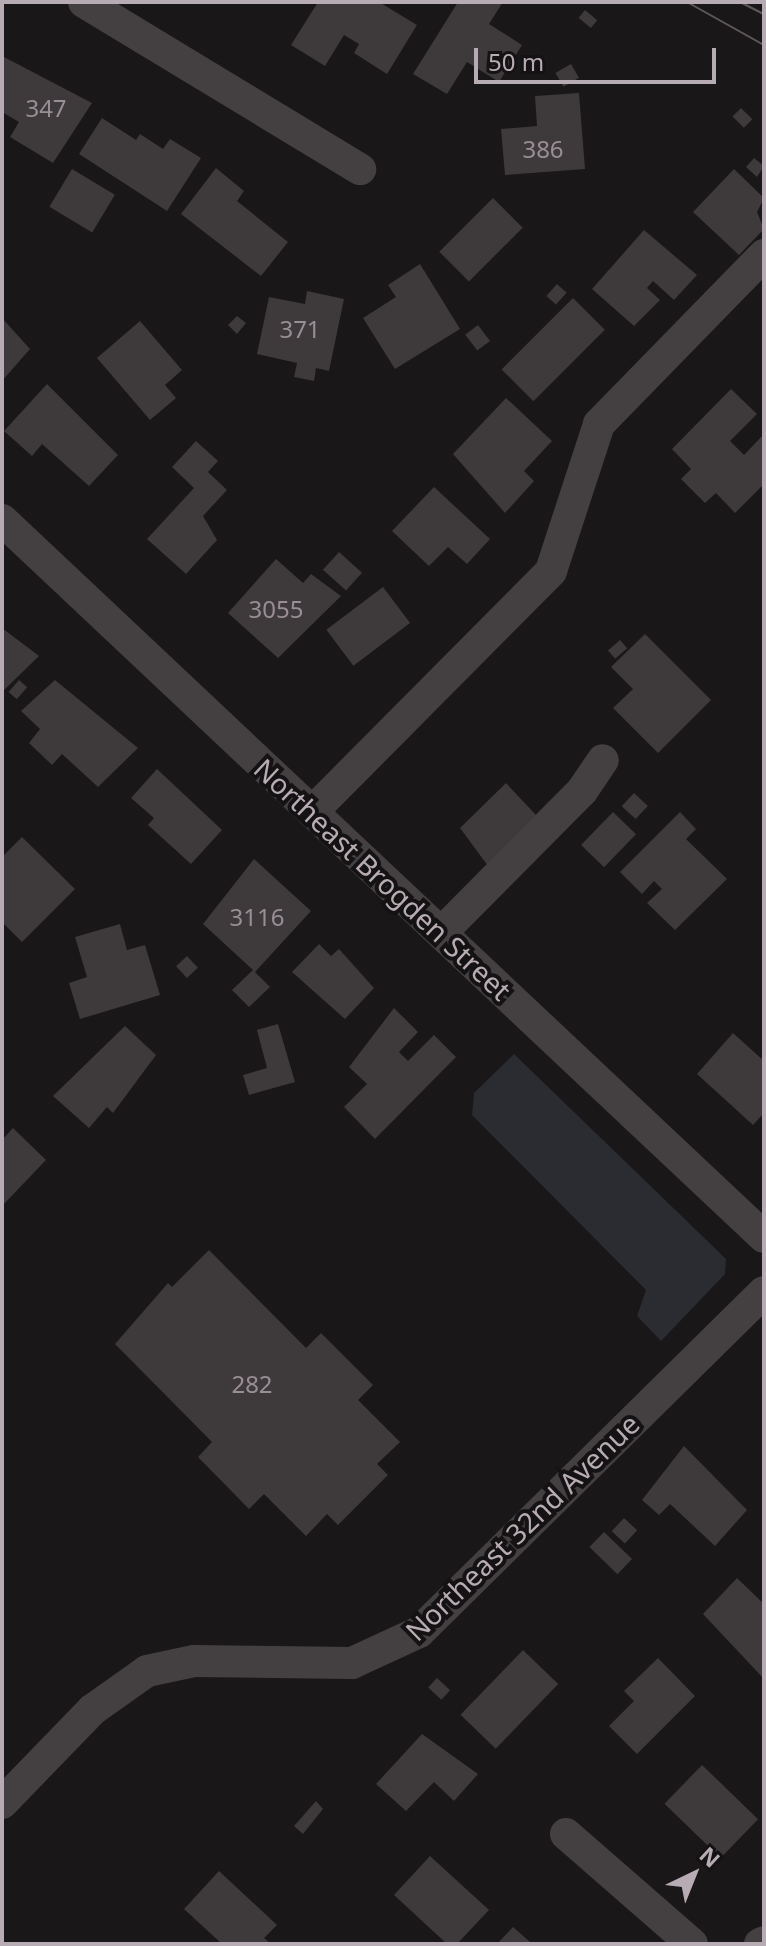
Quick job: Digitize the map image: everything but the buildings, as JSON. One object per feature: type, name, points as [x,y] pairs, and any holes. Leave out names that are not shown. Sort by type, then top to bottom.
[{"type":"street","points":[[84,2],[360,169]]},
{"type":"street","points":[[312,812],[551,571],[599,424],[764,255]]},
{"type":"street","name":"Northeast Brogden Street","points":[[2,520],[764,1237]]},
{"type":"street","points":[[441,933],[582,791],[603,760]]},
{"type":"street","name":"Northeast 32nd Avenue","points":[[2,1803],[92,1710],[147,1671],[194,1661],[352,1663],[419,1632],[764,1292]]},
{"type":"street","points":[[566,1834],[692,1944]]},
{"type":"shaded area","points":[[514,1054],[726,1259],[725,1274],[661,1341],[637,1316],[646,1290],[472,1115],[474,1093]]},
{"type":"tram line","points":[[687,2],[764,45]]},
{"type":"tram line","points":[[740,2],[764,14]]}]
